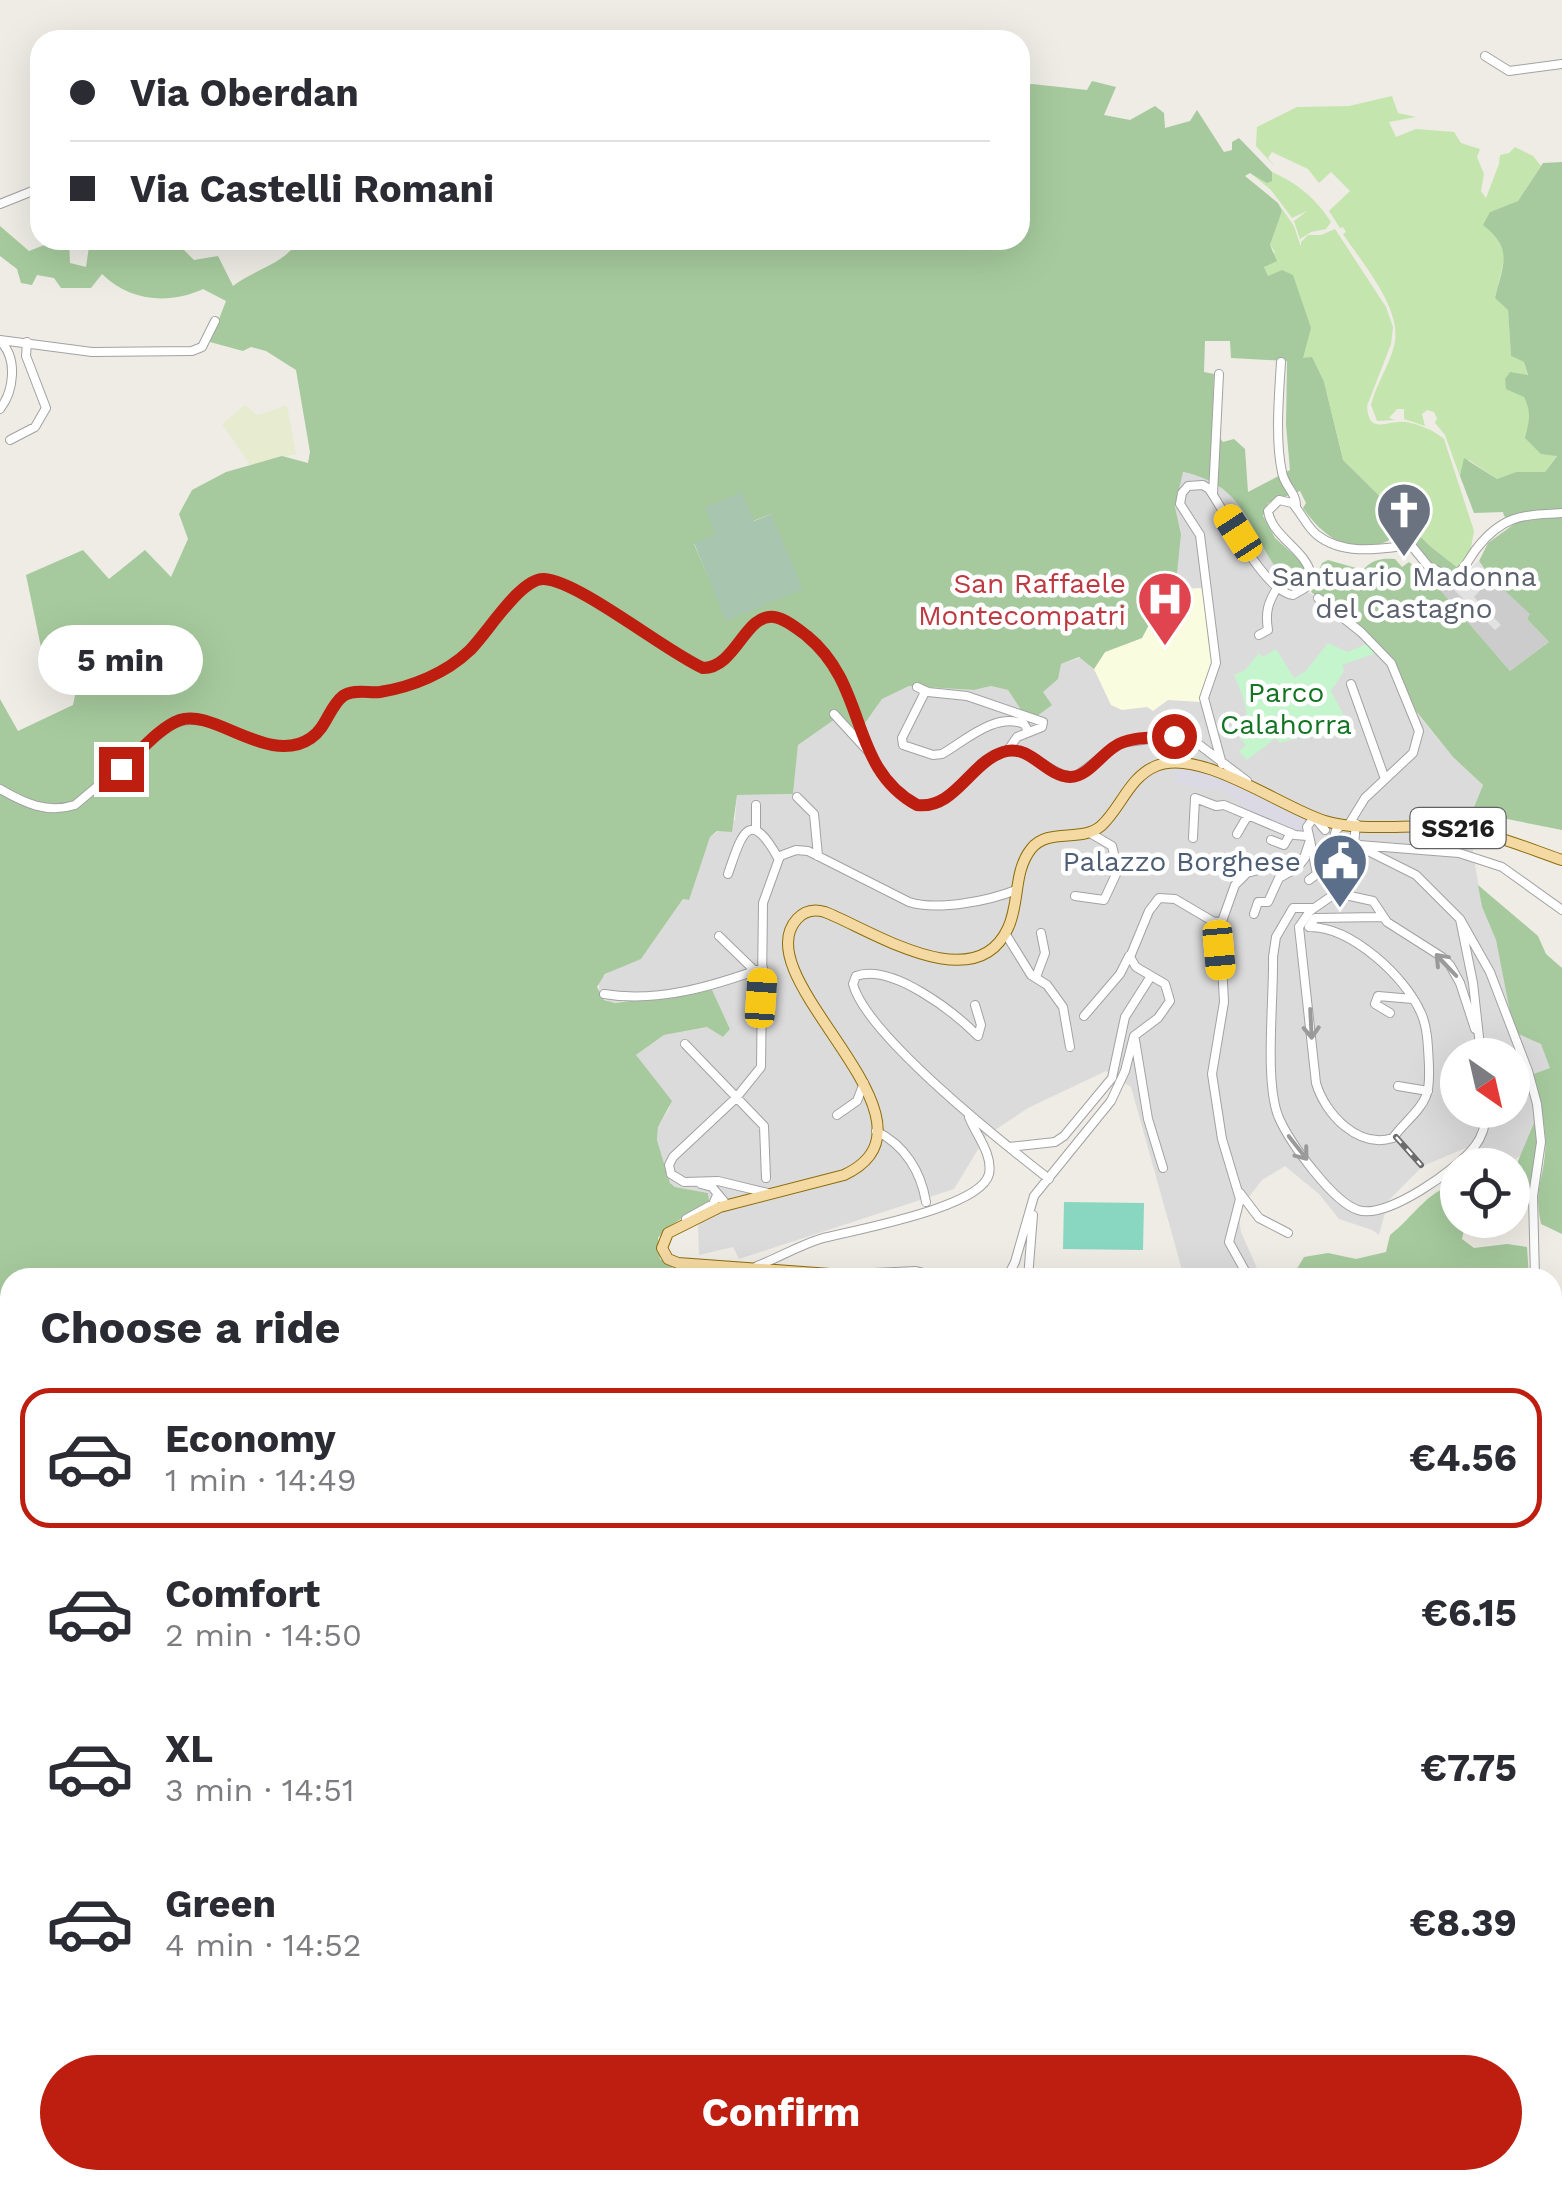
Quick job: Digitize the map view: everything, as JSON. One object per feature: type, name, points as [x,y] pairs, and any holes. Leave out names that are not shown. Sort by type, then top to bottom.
[{"type":"main road","name":"SS216","points":[[1090,833],[1106,822],[1139,778],[1157,765],[1182,762],[1339,827],[1463,829],[1562,860]]},
{"type":"main road","points":[[776,1268],[672,1262],[664,1254],[662,1242],[678,1226],[728,1205],[857,1170],[870,1156],[876,1131],[874,1106],[864,1083],[796,974],[788,939],[797,918],[814,910],[826,912],[917,954],[944,959],[980,954],[995,945],[1005,932],[1020,873],[1032,848],[1042,840],[1090,833]]},
{"type":"street","points":[[1485,56],[1509,70],[1562,64]]},
{"type":"street","points":[[0,204],[30,192]]},
{"type":"street","points":[[0,340],[92,352],[192,351],[207,340],[214,321]]},
{"type":"street","points":[[0,340],[10,352],[12,364],[10,392],[0,409]]},
{"type":"street","points":[[10,440],[34,428],[46,408],[26,356],[27,342]]},
{"type":"street","points":[[1281,362],[1281,464],[1296,507]]},
{"type":"street","points":[[1212,494],[1220,374]]},
{"type":"street","points":[[1222,764],[1204,698],[1216,663],[1202,545],[1198,529],[1183,508],[1180,498],[1184,490],[1194,484],[1203,485],[1212,494],[1264,574],[1285,594],[1299,592],[1311,574],[1306,559],[1268,516],[1271,506],[1280,500],[1296,507],[1312,530],[1329,542],[1369,551],[1411,546],[1424,564],[1444,576],[1458,574],[1496,528],[1521,514],[1562,512]]},
{"type":"street","points":[[0,788],[36,807],[56,810],[75,806],[168,727],[186,719],[267,744],[300,744],[314,736],[346,694],[392,689],[446,668],[470,650],[528,583],[544,579],[579,592],[703,668],[722,664],[758,622],[769,617],[784,621],[811,639],[839,672],[870,754]]},
{"type":"street","points":[[1259,635],[1268,630],[1268,602],[1278,588]]},
{"type":"street","points":[[1299,928],[1336,893],[1332,846],[1339,827],[1413,752],[1418,726],[1391,663],[1318,598]]},
{"type":"street","points":[[1351,684],[1386,778]]},
{"type":"street","points":[[834,714],[870,754],[890,786],[913,804],[924,806],[944,800],[982,764],[1042,727],[1043,722],[967,696],[921,689],[902,738],[908,749],[940,755],[1010,718],[1026,725],[1029,732]]},
{"type":"street","points":[[1008,750],[1023,753],[1056,775],[1071,777],[1082,774],[1120,743],[1184,735],[1261,792]]},
{"type":"street","points":[[798,797],[815,816],[818,856]]},
{"type":"street","points":[[1193,838],[1195,798],[1309,838]]},
{"type":"street","points":[[756,806],[756,830]]},
{"type":"street","points":[[1237,834],[1243,813]]},
{"type":"street","points":[[1310,880],[1317,874],[1308,827],[1314,817]]},
{"type":"street","points":[[1339,827],[1354,844],[1416,876],[1460,919],[1488,968],[1534,1091],[1540,1129],[1540,1158],[1533,1194],[1535,1268]]},
{"type":"street","points":[[756,830],[764,834],[778,858]]},
{"type":"street","points":[[728,874],[740,838],[756,830]]},
{"type":"street","points":[[1075,896],[1105,899],[1118,870],[1112,846],[1090,833]]},
{"type":"street","points":[[1271,840],[1284,845],[1291,833]]},
{"type":"street","points":[[1254,914],[1258,902],[1268,902],[1279,878],[1297,868],[1306,854],[1309,838]]},
{"type":"street","points":[[1354,844],[1460,853],[1502,867],[1562,910]]},
{"type":"street","points":[[728,1205],[708,1184],[680,1184],[671,1174],[672,1157],[755,1078],[762,1062],[759,969],[764,897],[778,858],[796,850],[818,856],[915,904],[929,906],[985,898],[1009,888],[1016,890]]},
{"type":"street","points":[[1243,1268],[1228,1240],[1239,1212],[1238,1193],[1222,1139],[1212,1074],[1224,1002],[1219,934],[1235,886],[1247,873],[1304,858],[1306,854]]},
{"type":"street","points":[[1000,894],[1020,873]]},
{"type":"street","points":[[1336,893],[1372,900],[1385,919],[1442,956],[1452,968],[1477,1031]]},
{"type":"street","points":[[1000,894],[1010,898],[1013,906]]},
{"type":"street","points":[[1084,1016],[1120,974],[1159,898],[1175,899],[1207,916],[1219,916],[1222,921]]},
{"type":"street","points":[[1207,916],[1227,905]]},
{"type":"street","points":[[1299,928],[1316,1083],[1328,1110],[1348,1128],[1370,1141],[1386,1140],[1420,1106],[1428,1092],[1426,1036],[1421,1012],[1388,968],[1364,947],[1293,908],[1276,937],[1273,957],[1271,1092],[1289,1136],[1341,1202],[1358,1210],[1378,1212],[1465,1157],[1479,1140],[1482,1128]]},
{"type":"street","points":[[1207,916],[1219,934]]},
{"type":"street","points":[[1299,928],[1312,918],[1385,919]]},
{"type":"street","points":[[1460,919],[1473,983],[1478,1038]]},
{"type":"street","points":[[1005,932],[1031,975],[1046,985],[1063,1007],[1070,1048]]},
{"type":"street","points":[[1036,977],[1045,953],[1041,932]]},
{"type":"street","points":[[719,936],[759,969]]},
{"type":"street","points":[[1013,1268],[1034,1196],[1111,1101],[1125,1071],[1134,1036],[1158,1018],[1170,1001],[1167,986],[1132,963],[1130,952]]},
{"type":"street","points":[[604,994],[650,996],[710,987],[759,969]]},
{"type":"street","points":[[975,1005],[981,1025],[978,1036],[962,1019],[900,980],[861,974],[853,984],[873,1020],[968,1114],[1049,1179]]},
{"type":"street","points":[[1009,1148],[1055,1142],[1092,1104],[1112,1078],[1124,1017],[1150,976]]},
{"type":"street","points":[[1390,1013],[1376,1004],[1378,996],[1413,999]]},
{"type":"street","points":[[1134,1036],[1148,1119],[1163,1168]]},
{"type":"street","points":[[685,1044],[764,1126],[766,1178]]},
{"type":"street","points":[[837,1115],[857,1101],[864,1083]]},
{"type":"street","points":[[1398,1086],[1428,1092]]},
{"type":"street","points":[[747,1266],[760,1265],[819,1240],[923,1212],[974,1193],[989,1173],[983,1145],[968,1114]]},
{"type":"street","points":[[876,1131],[904,1151],[921,1177],[926,1202]]},
{"type":"street","points":[[983,1145],[984,1136],[993,1135]]},
{"type":"street","points":[[671,1174],[684,1182],[712,1181],[778,1193]]},
{"type":"street","points":[[712,1181],[728,1191],[728,1205]]},
{"type":"street","points":[[678,1226],[713,1204],[715,1191]]},
{"type":"street","points":[[1238,1193],[1246,1198],[1258,1218],[1288,1233]]},
{"type":"street","points":[[1029,1268],[1034,1196]]},
{"type":"shaded area","points":[[245,405],[258,415],[287,405],[296,454],[250,465],[222,424]]},
{"type":"shaded area","points":[[1182,472],[1210,478],[1235,499],[1285,580],[1326,602],[1393,663],[1416,712],[1453,757],[1483,785],[1472,812],[1473,852],[1482,907],[1496,940],[1504,979],[1554,1066],[1533,1147],[1440,1148],[1440,1159],[1423,1166],[1388,1201],[1379,1235],[1339,1219],[1319,1194],[1285,1166],[1262,1180],[1238,1211],[1241,1232],[1257,1268],[1181,1268],[1131,1087],[1106,1071],[1028,1108],[986,1136],[954,1189],[739,1259],[733,1247],[699,1255],[698,1227],[709,1201],[708,1193],[670,1183],[657,1140],[658,1127],[670,1107],[636,1055],[664,1035],[708,1027],[723,1037],[730,1028],[711,990],[610,1003],[599,992],[599,980],[613,969],[641,959],[684,898],[688,900],[710,837],[735,820],[737,795],[793,794],[798,745],[835,718],[858,733],[882,699],[909,686],[974,690],[991,686],[1008,690],[1023,713],[1061,664],[1142,638],[1162,599],[1181,534],[1175,508]]},
{"type":"shaded area","points":[[742,492],[754,521],[771,514],[803,589],[726,621],[694,543],[715,534],[705,507]]},
{"type":"shaded area","points":[[1479,561],[1531,614],[1527,619],[1549,642],[1510,671],[1439,590],[1446,582],[1453,587]]},
{"type":"shaded area","points":[[1479,561],[1491,578],[1474,597],[1501,625],[1495,630],[1452,588]]},
{"type":"shaded area","name":"San Raffaele Montecompatri","points":[[1201,588],[1206,599],[1213,668],[1201,702],[1168,700],[1153,711],[1147,707],[1122,710],[1111,705],[1094,669],[1105,652],[1142,638],[1162,599],[1182,589]]},
{"type":"shaded area","points":[[1177,765],[1199,769],[1311,817],[1303,831],[1295,831],[1239,807],[1241,803],[1216,786],[1210,791],[1174,781]]},
{"type":"green space","points":[[1092,81],[1116,87],[1104,115],[1130,120],[1155,106],[1164,113],[1165,128],[1190,121],[1197,110],[1224,152],[1232,150],[1232,142],[1239,138],[1272,172],[1272,181],[1267,183],[1250,173],[1245,176],[1278,203],[1282,211],[1270,245],[1277,261],[1264,267],[1268,276],[1282,270],[1293,275],[1311,328],[1303,358],[1312,357],[1324,382],[1343,460],[1431,547],[1458,568],[1448,574],[1431,566],[1411,543],[1392,539],[1366,547],[1342,543],[1321,529],[1303,508],[1306,503],[1300,491],[1268,503],[1263,516],[1275,538],[1306,566],[1306,575],[1295,567],[1285,580],[1235,500],[1222,488],[1183,472],[1175,507],[1181,534],[1175,593],[1162,600],[1142,638],[1105,652],[1094,669],[1079,657],[1061,664],[1058,679],[1043,692],[1052,705],[1037,716],[1023,713],[1008,690],[991,686],[974,690],[909,686],[882,699],[858,733],[835,719],[798,745],[793,794],[737,795],[732,832],[717,831],[710,837],[689,900],[683,899],[641,959],[605,974],[597,987],[604,1000],[615,1003],[712,990],[730,1029],[723,1037],[707,1027],[664,1035],[636,1055],[672,1101],[658,1127],[657,1140],[670,1183],[708,1193],[709,1201],[665,1229],[658,1238],[660,1259],[673,1268],[0,1268],[0,699],[18,731],[73,705],[79,676],[61,646],[42,652],[26,575],[83,550],[109,579],[145,550],[171,577],[188,539],[179,514],[192,490],[226,472],[282,456],[308,463],[310,452],[296,370],[266,351],[251,347],[243,351],[210,342],[226,301],[203,289],[177,297],[150,298],[124,290],[102,274],[91,288],[61,288],[54,278],[37,275],[32,285],[21,283],[17,269],[0,256],[0,226],[29,251],[69,250],[70,263],[86,267],[89,250],[184,250],[194,260],[218,256],[233,286],[291,250],[1030,250],[1032,84],[1087,90]],"holes":[[[1205,341],[1230,341],[1231,358],[1287,361],[1290,470],[1248,492],[1245,449],[1234,439],[1223,442],[1212,428],[1214,374],[1204,372]],[[771,514],[727,620],[694,544]]]},
{"type":"green space","points":[[1392,96],[1398,113],[1416,117],[1389,122],[1396,137],[1416,129],[1454,132],[1461,143],[1480,149],[1477,157],[1484,174],[1481,191],[1486,198],[1500,155],[1515,147],[1533,156],[1541,166],[1518,201],[1490,212],[1505,256],[1495,298],[1508,309],[1511,356],[1524,362],[1528,377],[1524,397],[1557,455],[1545,472],[1516,472],[1497,479],[1469,460],[1460,476],[1463,485],[1445,435],[1435,423],[1434,412],[1427,410],[1422,414],[1425,426],[1404,419],[1404,409],[1397,409],[1389,418],[1395,420],[1377,421],[1371,405],[1392,353],[1395,332],[1393,317],[1379,287],[1329,211],[1350,191],[1331,172],[1319,183],[1308,169],[1272,152],[1268,158],[1275,167],[1256,146],[1257,127],[1297,107],[1349,106]]},
{"type":"green space","points":[[1562,162],[1562,830],[1472,812],[1483,785],[1453,757],[1416,711],[1393,662],[1363,631],[1311,592],[1322,563],[1328,560],[1363,570],[1378,560],[1395,559],[1402,567],[1409,562],[1433,582],[1510,671],[1549,642],[1527,619],[1530,614],[1491,578],[1479,561],[1488,543],[1517,522],[1503,512],[1474,513],[1460,476],[1464,458],[1497,479],[1516,472],[1545,472],[1557,456],[1541,454],[1525,438],[1527,403],[1524,397],[1506,389],[1505,379],[1510,372],[1528,375],[1524,362],[1511,356],[1508,310],[1495,298],[1503,250],[1483,225],[1490,212],[1518,201],[1543,163]]},
{"type":"green space","points":[[1249,172],[1272,181],[1272,172],[1299,187],[1331,222],[1326,229],[1300,239],[1294,221],[1307,211],[1292,218],[1271,190]]},
{"type":"green space","points":[[1278,203],[1294,226],[1301,247],[1308,235],[1335,229],[1386,307],[1393,327],[1391,344],[1367,406],[1368,415],[1375,424],[1410,423],[1444,439],[1474,531],[1470,553],[1458,568],[1431,547],[1343,460],[1324,382],[1302,359],[1275,275],[1268,277],[1264,267],[1275,252],[1270,245],[1282,211]]},
{"type":"green space","name":"Parco Calahorra","points":[[1328,643],[1347,652],[1370,643],[1379,652],[1342,665],[1344,671],[1331,691],[1346,720],[1340,716],[1329,720],[1326,728],[1332,737],[1319,731],[1280,743],[1276,738],[1247,760],[1239,751],[1246,745],[1240,739],[1246,707],[1234,675],[1245,670],[1259,653],[1263,657],[1276,649],[1294,678],[1306,671]]},
{"type":"green space","points":[[1478,885],[1538,936],[1546,954],[1562,968],[1562,1234],[1541,1224],[1538,1202],[1545,1133],[1531,1075],[1550,1068],[1541,1044],[1514,1032],[1496,940],[1482,907]]},
{"type":"green space","points":[[1534,1123],[1537,1145],[1530,1185],[1530,1148],[1524,1148]]},
{"type":"green space","points":[[1440,1191],[1440,1238],[1462,1238],[1474,1248],[1507,1244],[1527,1247],[1528,1268],[1297,1268],[1304,1257],[1328,1253],[1356,1259],[1386,1252],[1390,1235]]},
{"type":"green space","points":[[1064,1202],[1144,1203],[1143,1250],[1063,1249]]},
{"type":"railway","points":[[1396,1137],[1421,1165]]},
{"type":"place","name":"Santuario Madonna del Castagno","points":[[1404,559]]},
{"type":"place","name":"San Raffaele Montecompatri","points":[[1165,648]]},
{"type":"place","name":"Palazzo Borghese","points":[[1340,910]]},
{"type":"route","points":[[121,769],[168,727],[186,719],[267,744],[300,744],[323,727],[336,703],[346,694],[392,689],[446,668],[470,650],[528,583],[544,579],[579,592],[703,668],[722,664],[761,620],[774,617],[796,628],[821,649],[845,682],[876,767],[890,786],[917,805],[940,802],[982,764],[1008,750],[1023,753],[1056,775],[1071,777],[1082,774],[1120,743],[1174,736]]}]
